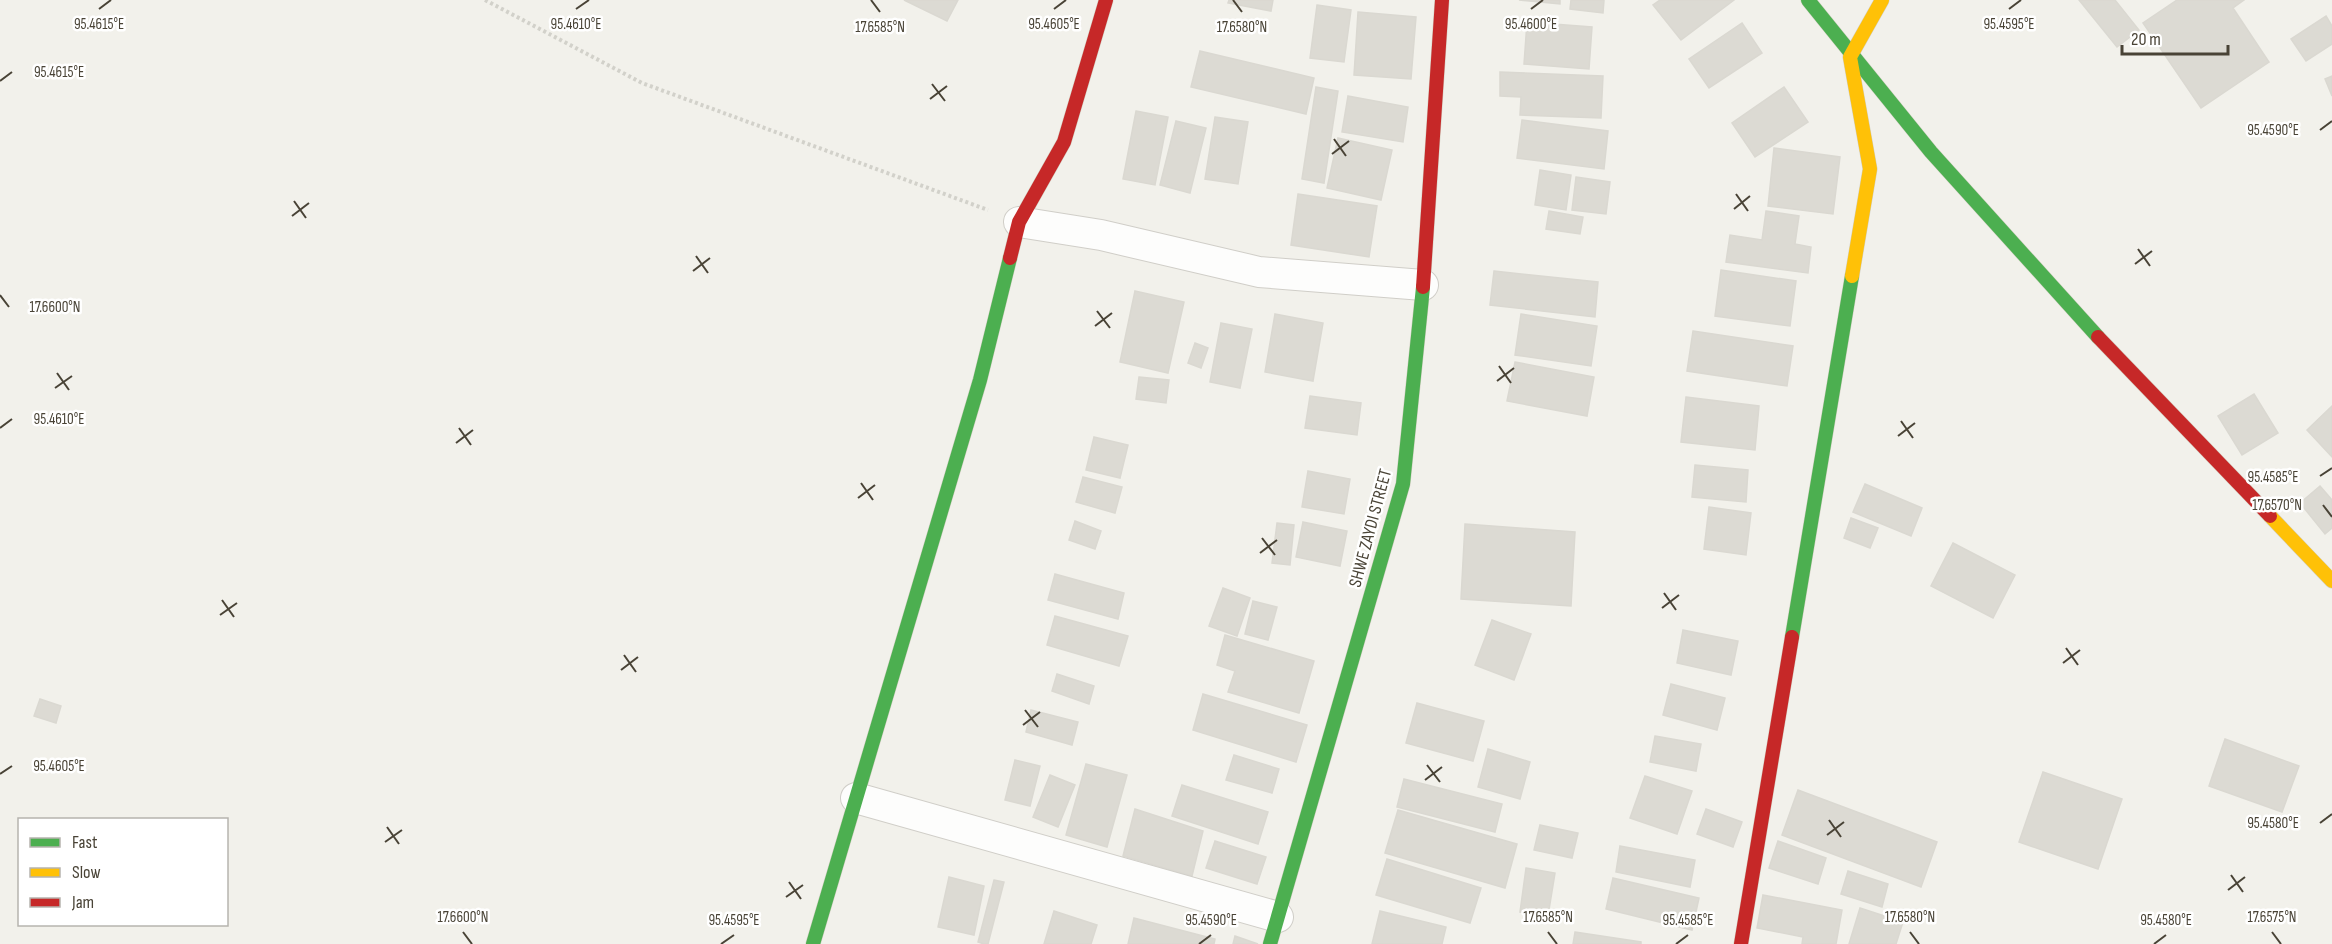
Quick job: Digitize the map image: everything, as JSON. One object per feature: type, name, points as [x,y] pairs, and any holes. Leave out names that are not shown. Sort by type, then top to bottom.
[{"type":"street","points":[[813,944],[980,380],[1019,222],[1064,142],[1106,0]]},
{"type":"street","name":"SHWE ZAYDI STREET","points":[[1274,931],[1403,484],[1423,285],[1442,0]]},
{"type":"street","points":[[1808,0],[1850,57],[1976,206],[2332,581]]},
{"type":"street","points":[[1740,944],[1870,169],[1850,57],[1882,0]]},
{"type":"street","points":[[1019,222],[1101,235],[1259,272],[1423,285]]},
{"type":"street","points":[[856,798],[1274,931]]},
{"type":"path","points":[[485,0],[642,83],[1019,222]]},
{"type":"building","points":[[904,0],[958,0],[947,21]]},
{"type":"building","points":[[1229,0],[1273,0],[1271,11],[1228,3]]},
{"type":"building","points":[[1519,0],[1560,0],[1560,4]]},
{"type":"building","points":[[1571,0],[1604,0],[1603,13],[1570,9]]},
{"type":"building","points":[[1660,0],[1734,0],[1681,40],[1653,5]]},
{"type":"building","points":[[2079,0],[2115,0],[2139,30],[2117,47]]},
{"type":"building","points":[[2177,0],[2244,0],[2233,8],[2269,62],[2201,108],[2143,23]]},
{"type":"building","points":[[1317,5],[1351,10],[1344,62],[1310,58]]},
{"type":"building","points":[[1358,12],[1416,17],[1411,79],[1354,75]]},
{"type":"building","points":[[2326,16],[2332,26],[2332,44],[2306,61],[2291,39]]},
{"type":"building","points":[[1527,22],[1592,27],[1589,69],[1524,64]]},
{"type":"building","points":[[1742,23],[1762,53],[1709,88],[1689,59]]},
{"type":"building","points":[[1200,51],[1314,78],[1306,114],[1191,87]]},
{"type":"building","points":[[1500,72],[1603,76],[1601,118],[1520,115],[1521,97],[1500,96]]},
{"type":"building","points":[[2332,76],[2332,96],[2325,79]]},
{"type":"building","points":[[1316,87],[1338,91],[1324,183],[1302,179]]},
{"type":"building","points":[[1784,87],[1808,122],[1755,157],[1732,123]]},
{"type":"building","points":[[1348,96],[1408,107],[1403,142],[1342,132]]},
{"type":"building","points":[[1136,111],[1168,117],[1155,185],[1123,179]]},
{"type":"building","points":[[1215,117],[1248,122],[1238,184],[1205,179]]},
{"type":"building","points":[[1522,120],[1608,131],[1604,169],[1517,158]]},
{"type":"building","points":[[1176,121],[1206,128],[1190,193],[1160,185]]},
{"type":"building","points":[[1338,138],[1392,150],[1381,200],[1327,188]]},
{"type":"building","points":[[1774,148],[1840,157],[1833,214],[1768,206]]},
{"type":"building","points":[[1540,170],[1571,175],[1566,210],[1535,205]]},
{"type":"building","points":[[1576,177],[1610,182],[1606,214],[1572,210]]},
{"type":"building","points":[[1298,194],[1377,206],[1369,257],[1291,245]]},
{"type":"building","points":[[1549,211],[1583,217],[1580,234],[1546,229]]},
{"type":"building","points":[[1766,211],[1799,216],[1795,244],[1811,247],[1808,273],[1726,262],[1730,235],[1762,240]]},
{"type":"building","points":[[1721,270],[1796,281],[1790,326],[1715,316]]},
{"type":"building","points":[[1494,271],[1598,282],[1595,317],[1490,305]]},
{"type":"building","points":[[1135,291],[1184,302],[1168,373],[1120,362]]},
{"type":"building","points":[[1275,314],[1323,323],[1313,381],[1265,372]]},
{"type":"building","points":[[1521,314],[1597,326],[1591,366],[1515,355]]},
{"type":"building","points":[[1221,323],[1252,329],[1240,388],[1210,382]]},
{"type":"building","points":[[1693,331],[1793,346],[1787,386],[1687,371]]},
{"type":"building","points":[[1195,343],[1208,348],[1201,368],[1188,363]]},
{"type":"building","points":[[1515,362],[1594,377],[1587,416],[1507,401]]},
{"type":"building","points":[[1139,377],[1169,380],[1166,403],[1136,399]]},
{"type":"building","points":[[2254,394],[2278,433],[2242,455],[2218,416]]},
{"type":"building","points":[[1310,396],[1361,403],[1357,435],[1305,428]]},
{"type":"building","points":[[1686,397],[1759,406],[1755,450],[1681,442]]},
{"type":"building","points":[[2332,406],[2332,457],[2307,430]]},
{"type":"building","points":[[1094,437],[1128,445],[1120,478],[1086,470]]},
{"type":"building","points":[[1695,465],[1748,470],[1746,502],[1692,497]]},
{"type":"building","points":[[1308,471],[1350,479],[1344,514],[1302,507]]},
{"type":"building","points":[[1083,477],[1122,487],[1115,513],[1076,502]]},
{"type":"building","points":[[1865,484],[1922,508],[1911,536],[1853,512]]},
{"type":"building","points":[[2320,486],[2332,500],[2332,528],[2325,534],[2300,503]]},
{"type":"building","points":[[1709,507],[1751,513],[1746,555],[1704,549]]},
{"type":"building","points":[[1851,518],[1878,528],[1870,548],[1844,538]]},
{"type":"building","points":[[1075,521],[1101,531],[1095,549],[1069,540]]},
{"type":"building","points":[[1303,522],[1347,531],[1340,566],[1296,557]]},
{"type":"building","points":[[1277,523],[1294,525],[1290,565],[1272,563]]},
{"type":"building","points":[[1465,524],[1575,532],[1571,606],[1461,599]]},
{"type":"building","points":[[1953,543],[2015,575],[1993,618],[1931,586]]},
{"type":"building","points":[[1055,574],[1124,593],[1118,619],[1048,600]]},
{"type":"building","points":[[1223,588],[1250,598],[1237,636],[1209,626]]},
{"type":"building","points":[[1253,601],[1277,607],[1268,640],[1245,634]]},
{"type":"building","points":[[1055,616],[1128,636],[1119,666],[1047,645]]},
{"type":"building","points":[[1492,620],[1531,634],[1514,680],[1475,665]]},
{"type":"building","points":[[1683,630],[1738,641],[1731,675],[1677,663]]},
{"type":"building","points":[[1225,635],[1314,661],[1299,713],[1228,692],[1235,671],[1217,665]]},
{"type":"building","points":[[1057,674],[1094,686],[1089,704],[1052,691]]},
{"type":"building","points":[[1671,684],[1725,698],[1717,730],[1663,715]]},
{"type":"building","points":[[1203,694],[1307,725],[1296,762],[1193,730]]},
{"type":"building","points":[[40,699],[61,706],[56,723],[34,716]]},
{"type":"building","points":[[1417,703],[1484,721],[1473,761],[1406,743]]},
{"type":"building","points":[[1031,710],[1078,722],[1072,745],[1026,732]]},
{"type":"building","points":[[1655,736],[1701,744],[1696,771],[1650,762]]},
{"type":"building","points":[[2225,739],[2299,766],[2282,812],[2209,786]]},
{"type":"building","points":[[1488,749],[1530,762],[1520,799],[1478,787]]},
{"type":"building","points":[[1234,755],[1279,769],[1272,793],[1226,780]]},
{"type":"building","points":[[1015,760],[1040,766],[1030,806],[1005,800]]},
{"type":"building","points":[[1086,764],[1127,775],[1107,847],[1066,835]]},
{"type":"building","points":[[2043,772],[2122,799],[2098,869],[2019,842]]},
{"type":"building","points":[[1050,775],[1075,785],[1058,827],[1033,817]]},
{"type":"building","points":[[1645,776],[1692,791],[1677,834],[1630,818]]},
{"type":"building","points":[[1404,779],[1502,804],[1495,832],[1397,807]]},
{"type":"building","points":[[1182,785],[1268,812],[1258,844],[1172,816]]},
{"type":"building","points":[[1798,790],[1937,842],[1921,887],[1782,835]]},
{"type":"building","points":[[1135,809],[1203,831],[1192,876],[1123,856]]},
{"type":"building","points":[[1706,809],[1742,822],[1733,847],[1697,834]]},
{"type":"building","points":[[1398,810],[1517,844],[1505,888],[1385,853]]},
{"type":"building","points":[[1540,825],[1578,833],[1572,858],[1534,850]]},
{"type":"building","points":[[1215,841],[1266,857],[1257,884],[1206,868]]},
{"type":"building","points":[[1778,841],[1826,858],[1818,884],[1769,868]]},
{"type":"building","points":[[1620,846],[1695,860],[1690,887],[1616,872]]},
{"type":"building","points":[[1387,859],[1481,888],[1470,923],[1376,895]]},
{"type":"building","points":[[1526,868],[1555,873],[1548,916],[1520,912]]},
{"type":"building","points":[[1848,871],[1888,884],[1882,907],[1841,894]]},
{"type":"building","points":[[949,877],[984,886],[974,935],[938,927]]},
{"type":"building","points":[[1613,878],[1699,898],[1692,930],[1606,909]]},
{"type":"building","points":[[994,880],[1004,882],[988,944],[984,944],[978,942]]},
{"type":"building","points":[[1763,895],[1842,910],[1836,944],[1802,944],[1803,937],[1757,928]]},
{"type":"building","points":[[1860,908],[1903,922],[1896,944],[1849,944]]},
{"type":"building","points":[[1054,911],[1097,925],[1091,944],[1044,944]]},
{"type":"building","points":[[1380,911],[1446,927],[1442,944],[1372,944]]},
{"type":"building","points":[[1134,918],[1215,939],[1214,944],[1128,944]]},
{"type":"building","points":[[1575,932],[1641,942],[1641,944],[1573,944]]},
{"type":"building","points":[[1235,936],[1258,944],[1233,944]]},
{"type":"traffic: fast","points":[[1808,0],[1931,152],[2098,337]]},
{"type":"traffic: fast","points":[[813,944],[980,380],[1010,258]]},
{"type":"traffic: fast","points":[[1792,637],[1852,276]]},
{"type":"traffic: fast","points":[[1270,944],[1403,484],[1423,287]]},
{"type":"traffic: slow","points":[[1852,276],[1870,169],[1850,57],[1882,0]]},
{"type":"traffic: slow","points":[[2270,516],[2332,581]]},
{"type":"traffic: jam","points":[[1010,258],[1019,222],[1064,142],[1106,0]]},
{"type":"traffic: jam","points":[[1423,287],[1442,0]]},
{"type":"traffic: jam","points":[[2098,337],[2270,516]]},
{"type":"traffic: jam","points":[[1741,944],[1792,637]]}]
